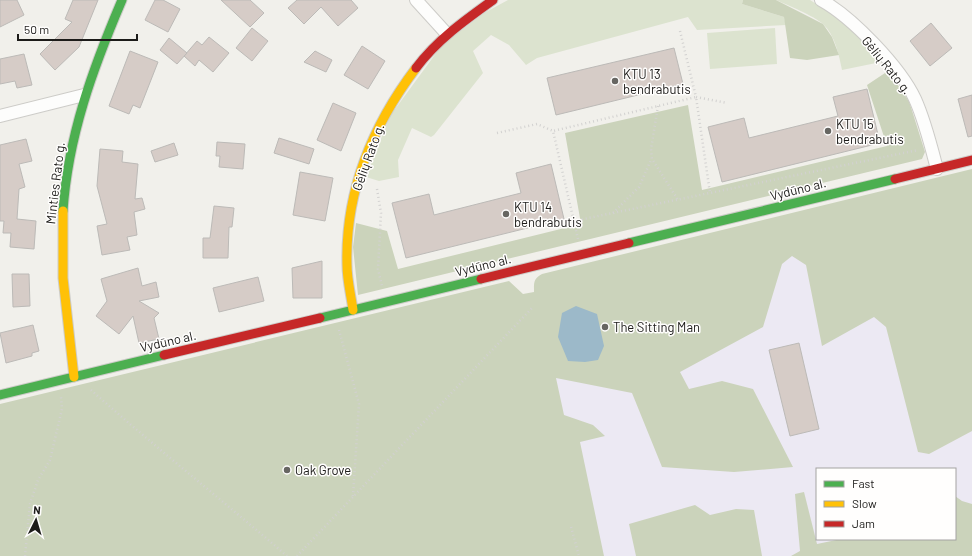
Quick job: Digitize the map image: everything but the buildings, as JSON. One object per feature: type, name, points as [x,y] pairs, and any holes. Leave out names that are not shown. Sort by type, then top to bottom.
[{"type":"street","name":"Minties Rato g.","points":[[75,377],[64,301],[62,219],[71,148],[84,95],[122,0]]},
{"type":"street","points":[[416,0],[446,34]]},
{"type":"street","name":"Gėlių Rato g.","points":[[353,310],[346,263],[346,238],[354,194],[370,144],[394,96],[424,56],[465,18],[493,0]]},
{"type":"street","name":"Gėlių Rato g.","points":[[821,0],[831,6],[865,36],[900,76],[915,99],[937,169]]},
{"type":"street","points":[[0,116],[84,95]]},
{"type":"street","name":"Vydūno al.","points":[[0,395],[972,160]]},
{"type":"path","points":[[680,31],[696,98],[710,193]]},
{"type":"path","points":[[497,133],[537,124],[553,131],[696,98],[727,103]]},
{"type":"path","points":[[658,106],[651,149],[652,159],[678,200]]},
{"type":"path","points":[[553,131],[582,255]]},
{"type":"path","points":[[574,221],[931,147]]},
{"type":"path","points":[[612,213],[639,187],[652,159]]},
{"type":"path","points":[[377,189],[381,213],[378,269],[386,302]]},
{"type":"path","points":[[297,556],[532,308]]},
{"type":"path","points":[[335,314],[359,404],[354,496]]},
{"type":"path","points":[[75,377],[143,436],[226,503],[287,556]]},
{"type":"path","points":[[25,556],[30,504],[38,480],[50,460],[62,409],[58,380]]},
{"type":"path","points":[[571,527],[579,556]]},
{"type":"shaded area","points":[[972,188],[972,556],[594,556],[534,292]]},
{"type":"green space","points":[[508,0],[743,0],[742,4],[784,17],[786,25],[697,30],[688,17],[537,58],[526,65],[509,45],[491,35],[473,51],[483,73],[434,135],[431,137],[412,128],[398,160],[399,177],[379,181],[366,177],[390,116],[442,45],[484,13]]},
{"type":"green space","points":[[743,0],[776,0],[823,24],[832,37],[839,55],[807,60],[790,58],[784,17],[742,4]]},
{"type":"green space","points":[[776,0],[810,0],[840,19],[867,45],[881,62],[842,70],[838,52],[831,34],[823,24],[807,14]]},
{"type":"green space","points":[[775,28],[777,64],[710,69],[707,33]]},
{"type":"green space","points":[[888,71],[909,101],[925,152],[922,159],[358,295],[353,247],[356,223],[387,231],[398,269],[581,224],[565,133],[688,105],[702,190],[887,146],[867,85]]},
{"type":"green space","name":"Oak Grove","points":[[972,169],[972,431],[929,454],[918,452],[886,327],[874,317],[822,346],[806,265],[792,256],[782,264],[763,327],[680,372],[689,389],[722,381],[753,389],[793,467],[734,472],[662,467],[632,393],[556,378],[564,415],[593,425],[605,436],[580,442],[604,556],[0,556],[0,404],[509,281],[523,294],[534,292],[535,282],[542,274]]},
{"type":"green space","points":[[804,492],[817,544],[836,540],[956,540],[956,497],[962,501],[972,504],[972,556],[791,556],[800,551],[795,494]]},
{"type":"green space","points":[[695,505],[710,515],[736,509],[754,510],[762,556],[636,556],[629,524]]},
{"type":"water","points":[[576,306],[597,314],[604,346],[598,360],[585,362],[568,361],[558,337],[562,313]]},
{"type":"traffic: fast","points":[[63,211],[70,156],[76,129],[101,51],[122,0]]},
{"type":"traffic: fast","points":[[629,243],[895,179]]},
{"type":"traffic: fast","points":[[320,318],[481,279]]},
{"type":"traffic: fast","points":[[0,395],[164,355]]},
{"type":"traffic: slow","points":[[353,310],[347,271],[348,238],[351,211],[357,186],[365,160],[375,136],[387,113],[416,68]]},
{"type":"traffic: slow","points":[[63,211],[63,278],[74,377]]},
{"type":"traffic: jam","points":[[416,68],[442,39],[493,0]]},
{"type":"traffic: jam","points":[[895,179],[972,160]]},
{"type":"traffic: jam","points":[[481,279],[629,243]]},
{"type":"traffic: jam","points":[[164,355],[320,318]]},
{"type":"place","name":"KTU 13 bendrabutis","points":[[615,81]]},
{"type":"place","name":"KTU 15 bendrabutis","points":[[828,131]]},
{"type":"place","name":"KTU 14 bendrabutis","points":[[506,214]]},
{"type":"place","name":"The Sitting Man","points":[[605,327]]},
{"type":"place","name":"Oak Grove","points":[[287,470]]}]
